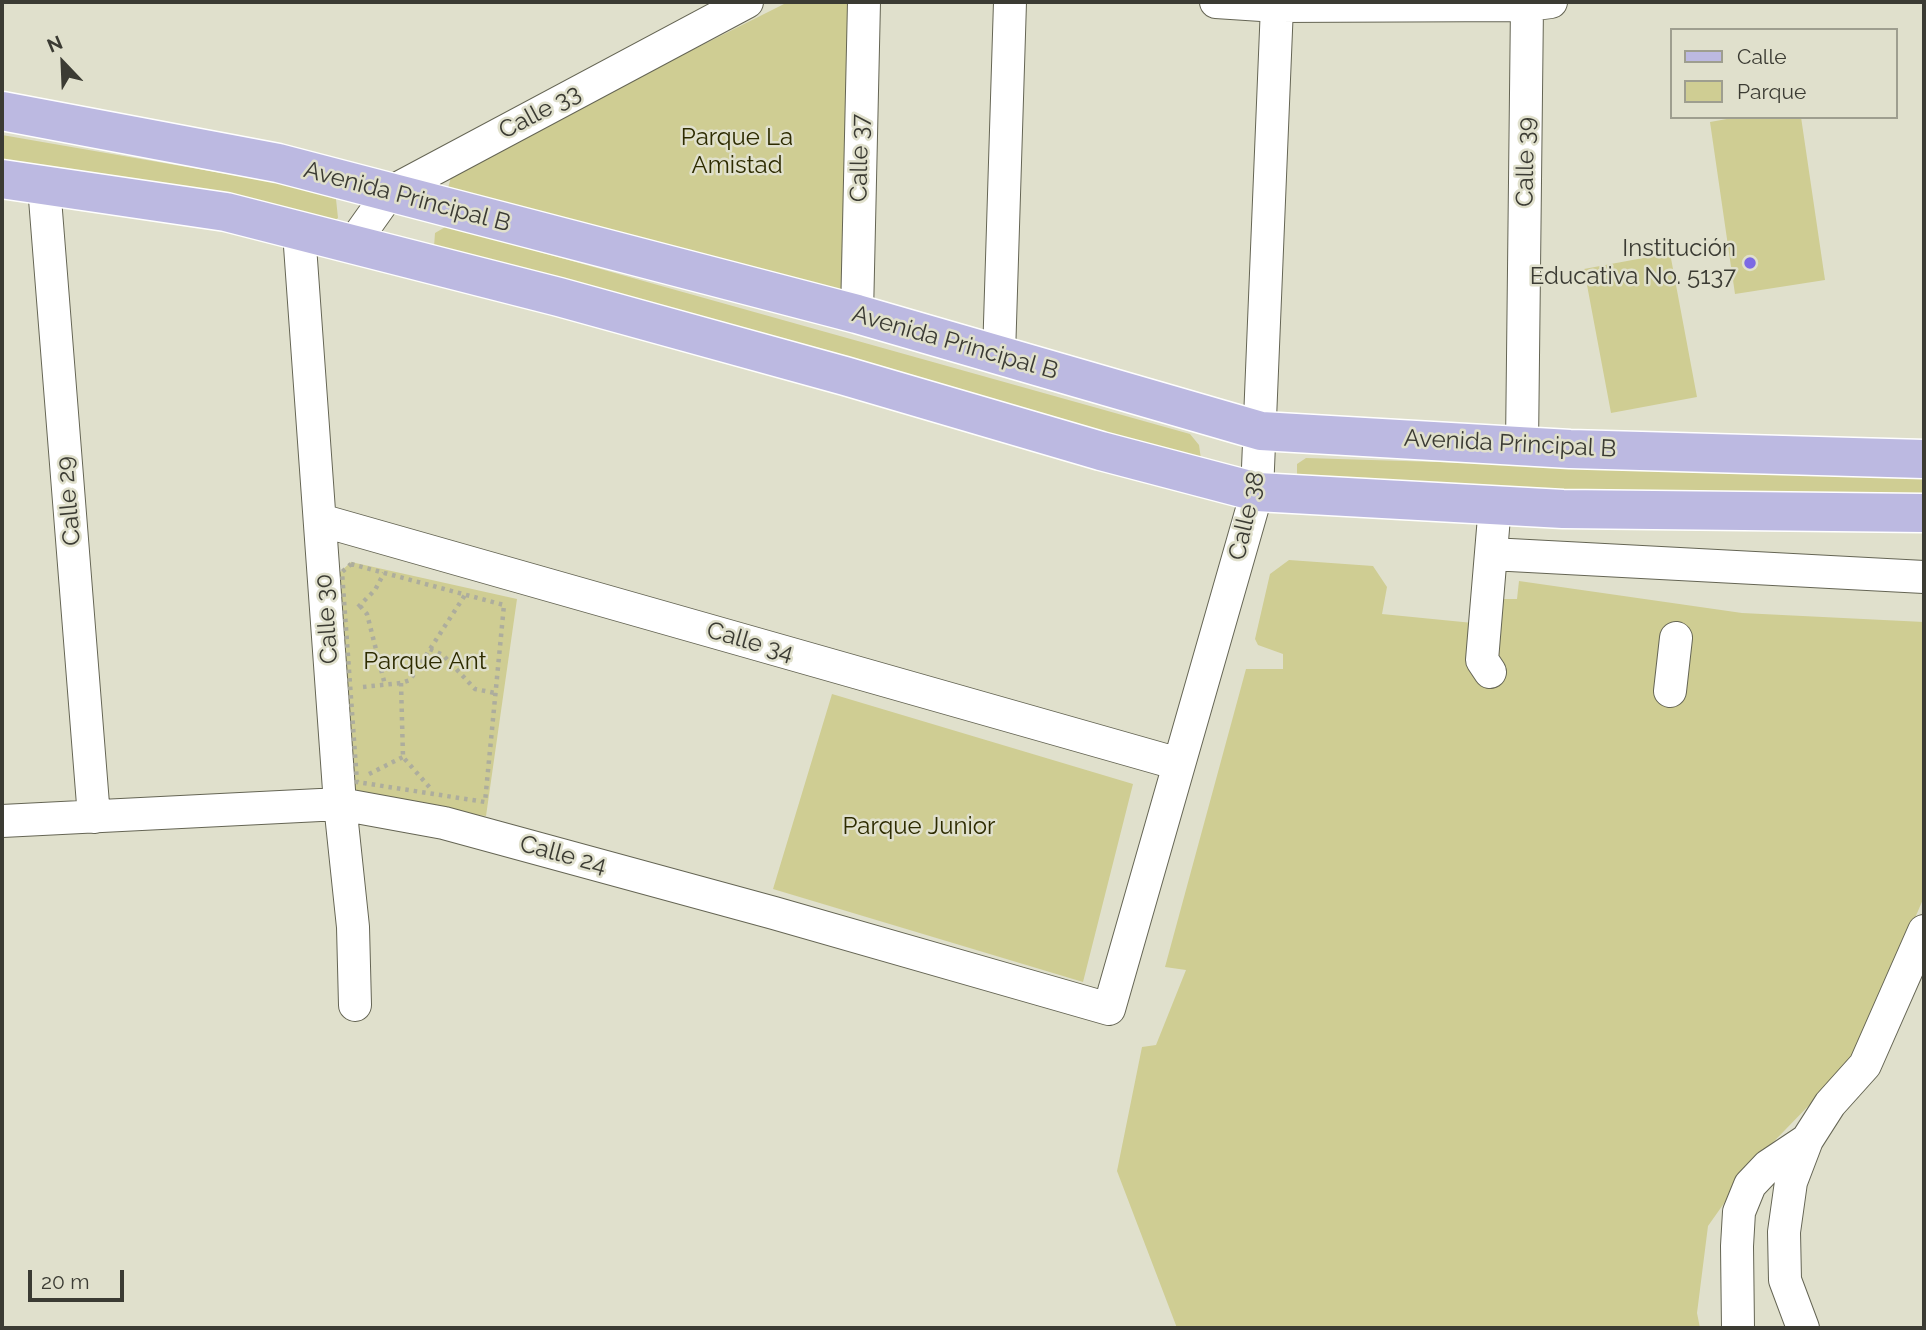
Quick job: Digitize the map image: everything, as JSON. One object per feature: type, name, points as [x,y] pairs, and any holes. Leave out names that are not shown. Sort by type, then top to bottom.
[{"type":"main road","name":"Avenida Principal B","points":[[2,111],[278,163],[857,314],[1261,431],[1584,449],[1924,459]]},
{"type":"main road","points":[[2,179],[226,212],[572,301],[845,376],[1101,451],[1257,492],[1563,509],[1924,513]]},
{"type":"street","name":"Calle 33","points":[[352,245],[389,193],[747,2]]},
{"type":"street","name":"Calle 37","points":[[857,314],[864,2]]},
{"type":"street","points":[[999,355],[1010,2]]},
{"type":"street","points":[[1216,2],[1278,6],[1539,3]]},
{"type":"street","name":"Calle 39","points":[[1522,445],[1539,3]]},
{"type":"street","name":"Calle 38","points":[[1109,1009],[1257,492],[1278,6]]},
{"type":"street","name":"Calle 29","points":[[44,186],[94,817]]},
{"type":"street","name":"Calle 30","points":[[299,232],[340,804],[353,927],[355,1005]]},
{"type":"street","points":[[1490,673],[1482,660],[1495,505]]},
{"type":"street","name":"Calle 34","points":[[320,520],[1179,764]]},
{"type":"street","points":[[1491,554],[1924,577]]},
{"type":"street","points":[[1670,691],[1676,638]]},
{"type":"street","name":"Calle 24","points":[[2,821],[340,804],[457,826],[1109,1009]]},
{"type":"street","points":[[1804,1328],[1785,1280],[1784,1232],[1791,1182],[1807,1140],[1830,1104],[1865,1065],[1924,931]]},
{"type":"street","points":[[1738,1328],[1738,1212],[1750,1185],[1768,1166],[1807,1140]]},
{"type":"path","points":[[403,757],[357,782],[342,572],[351,564],[504,605],[485,802]]},
{"type":"path","points":[[346,616],[375,590],[384,573]]},
{"type":"path","points":[[351,688],[410,680],[465,595]]},
{"type":"path","points":[[360,606],[368,614],[385,685]]},
{"type":"path","points":[[430,649],[443,655],[475,689],[495,693]]},
{"type":"path","points":[[401,683],[403,757],[436,795]]},
{"type":"green space","name":"Parque La Amistad","points":[[788,2],[854,2],[846,295],[448,188],[453,170]]},
{"type":"green space","points":[[1727,119],[1801,119],[1825,280],[1735,294],[1710,122]]},
{"type":"green space","points":[[2,135],[291,185],[336,199],[338,218],[328,225],[2,170]]},
{"type":"green space","points":[[447,226],[1190,434],[1199,445],[1201,459],[434,247],[435,233]]},
{"type":"green space","points":[[1670,253],[1697,397],[1611,413],[1584,269]]},
{"type":"green space","points":[[1306,458],[1924,477],[1924,508],[1297,479],[1297,464]]},
{"type":"green space","points":[[1289,560],[1373,566],[1387,587],[1382,614],[1473,623],[1478,599],[1517,599],[1519,581],[1742,613],[1924,622],[1924,897],[1855,1058],[1751,1165],[1708,1226],[1697,1313],[1700,1328],[1177,1328],[1117,1171],[1142,1047],[1156,1045],[1186,970],[1165,967],[1246,669],[1283,669],[1283,654],[1258,645],[1255,639],[1270,574]]},
{"type":"green space","name":"Parque Ant","points":[[351,562],[517,599],[486,816],[351,802],[339,573]]},
{"type":"green space","name":"Parque Junior","points":[[832,694],[1133,784],[1083,982],[773,889]]},
{"type":"place","name":"Institución Educativa No. 5137","points":[[1750,263]]}]
